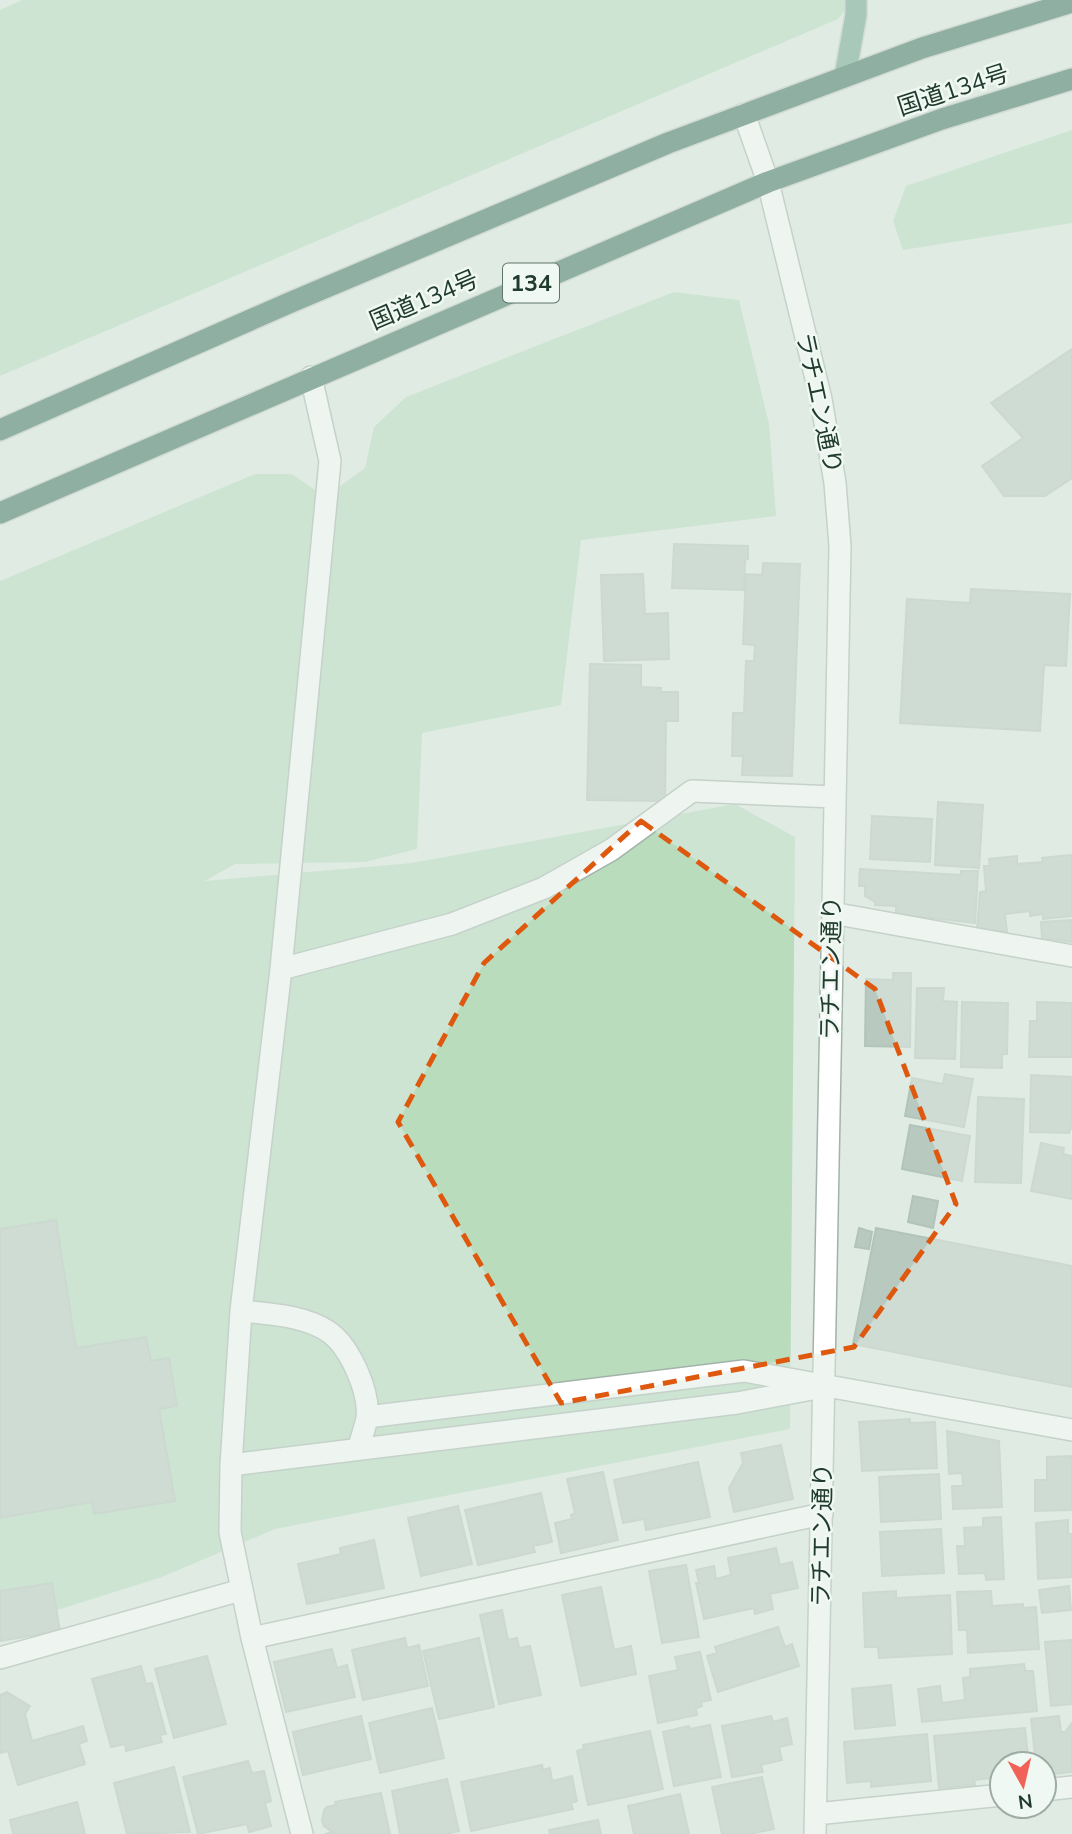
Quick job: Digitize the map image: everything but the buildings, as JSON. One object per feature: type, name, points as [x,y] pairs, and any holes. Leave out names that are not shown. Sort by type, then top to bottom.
[{"type":"highway","name":"国道134号","points":[[0,430],[656,148],[922,48],[1072,2]]},
{"type":"highway","name":"国道134号","points":[[0,513],[768,182],[942,119],[1072,79]]},
{"type":"main road","points":[[845,76],[856,15],[856,0]]},
{"type":"street","name":"ラチエン通り","points":[[744,114],[768,182],[821,399],[835,483],[840,546],[816,1824]]},
{"type":"street","points":[[302,1834],[252,1638],[230,1532],[240,1311],[281,969],[330,461],[311,377]]},
{"type":"street","points":[[281,969],[452,924],[544,888],[611,850],[692,791],[835,797]]},
{"type":"street","points":[[832,913],[1072,956]]},
{"type":"street","points":[[240,1311],[296,1318],[330,1332],[352,1360],[364,1387],[367,1417],[358,1449]]},
{"type":"street","points":[[367,1417],[744,1371],[1072,1430]]},
{"type":"street","points":[[231,1465],[737,1403],[824,1387]]},
{"type":"street","points":[[252,1638],[822,1514]]},
{"type":"street","points":[[0,1658],[241,1591]]},
{"type":"street","points":[[816,1824],[988,1797]]},
{"type":"highlighted area","points":[[641,821],[875,989],[956,1204],[854,1347],[561,1403],[398,1122],[484,963]]},
{"type":"green space","points":[[22,0],[853,0],[838,19],[0,376],[0,10]]},
{"type":"green space","points":[[1072,130],[1072,223],[903,250],[893,221],[906,186]]},
{"type":"green space","points":[[674,292],[739,300],[769,424],[776,516],[581,540],[561,705],[422,733],[417,849],[365,862],[235,864],[205,881],[412,863],[735,804],[795,837],[790,1429],[275,1529],[162,1577],[0,1628],[0,581],[255,474],[292,474],[325,497],[365,468],[374,427],[406,397]]}]
